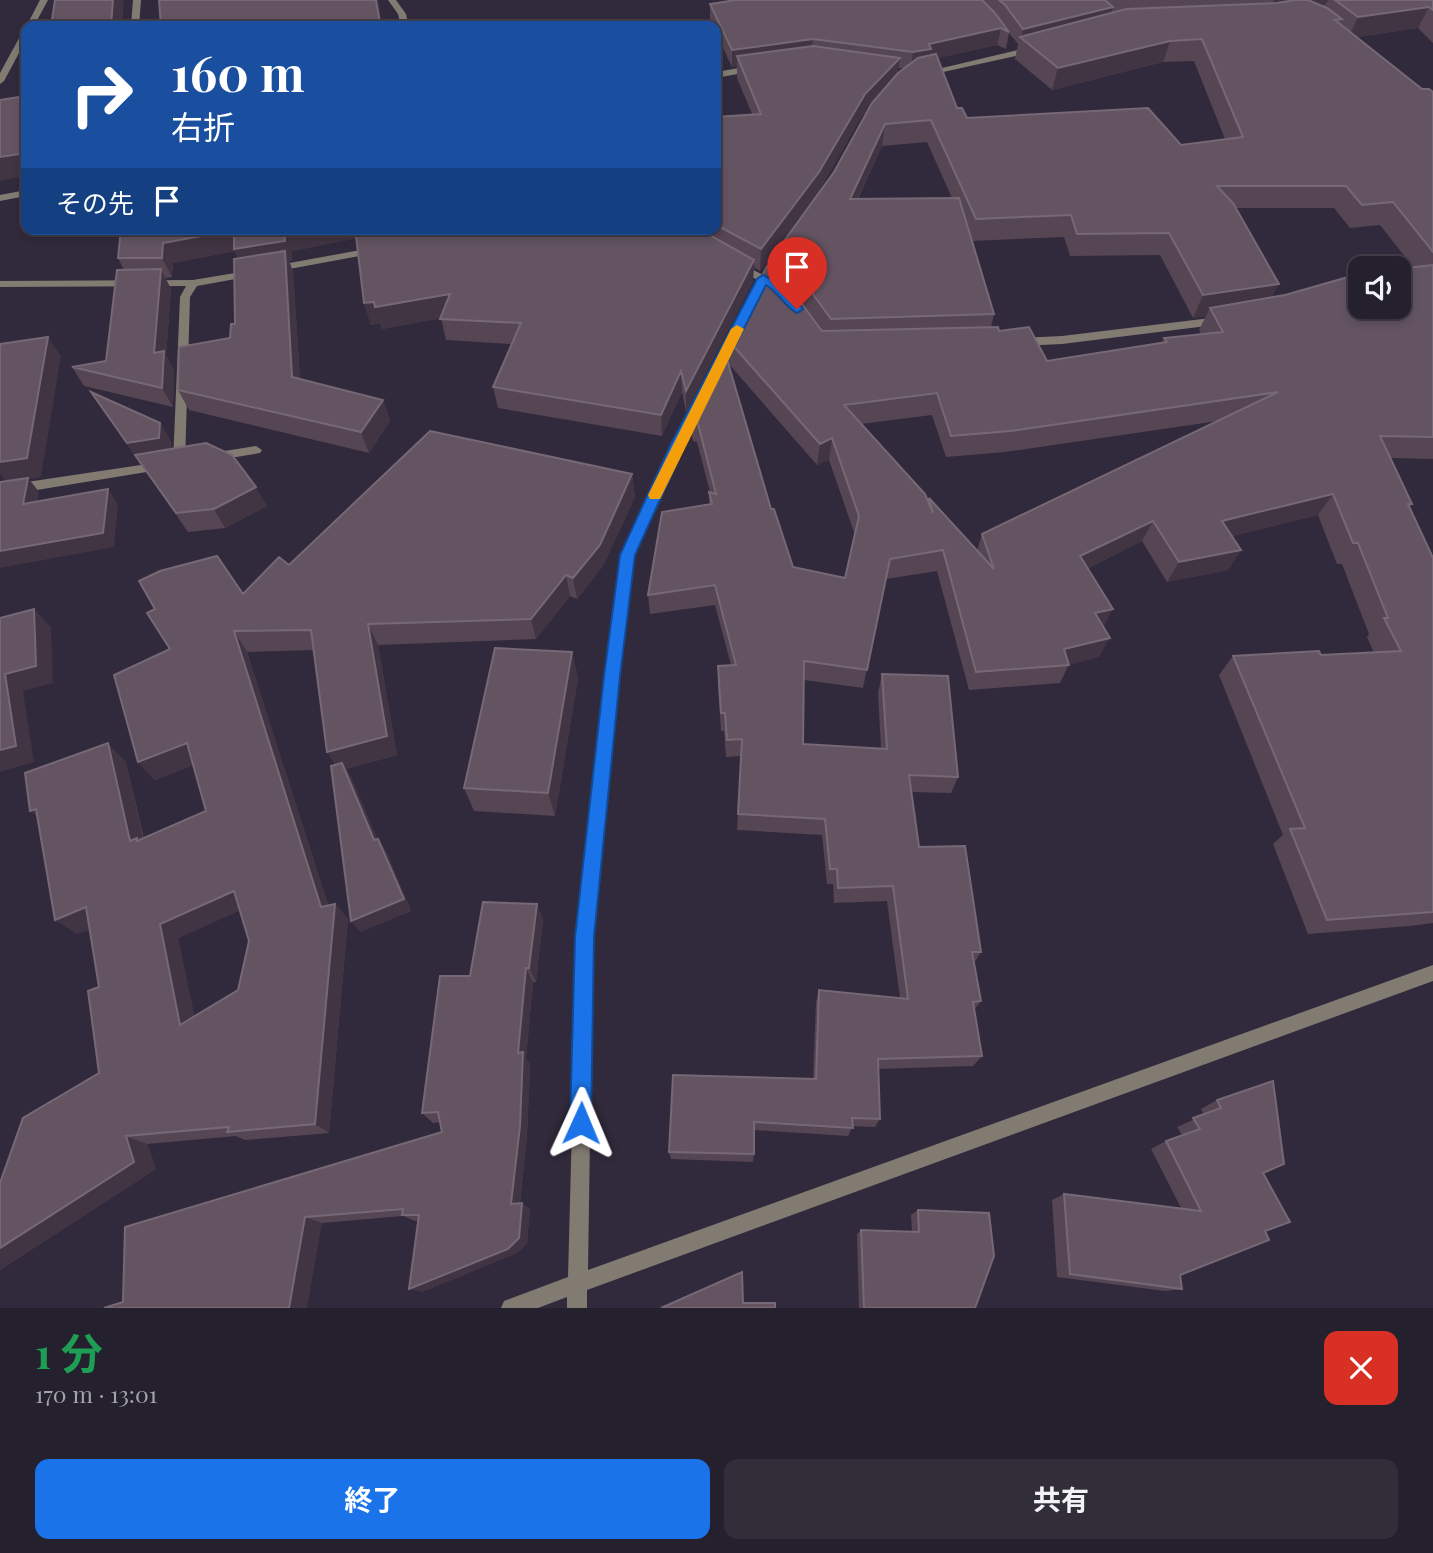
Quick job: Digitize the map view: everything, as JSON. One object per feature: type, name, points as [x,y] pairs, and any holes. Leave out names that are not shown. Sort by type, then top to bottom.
[{"type":"street","points":[[33,21],[44,0]]},
{"type":"street","points":[[135,21],[137,0]]},
{"type":"street","points":[[392,0],[404,21]]},
{"type":"street","points":[[0,81],[21,42]]},
{"type":"street","points":[[1009,44],[1016,53]]},
{"type":"street","points":[[911,75],[1049,45]]},
{"type":"street","points":[[721,74],[767,66]]},
{"type":"street","points":[[0,198],[21,194]]},
{"type":"street","points":[[0,284],[193,283],[388,248]]},
{"type":"street","points":[[729,260],[783,290],[790,300]]},
{"type":"street","points":[[192,461],[185,297],[193,283]]},
{"type":"street","points":[[1013,342],[1062,340],[1228,320]]},
{"type":"street","points":[[577,1308],[585,937],[612,676],[628,555],[709,385]]},
{"type":"street","points":[[0,491],[256,450]]},
{"type":"street","points":[[511,1308],[1433,973]]},
{"type":"building","points":[[55,0],[113,0],[111,21],[52,21]]},
{"type":"building","points":[[159,0],[376,0],[380,21],[161,21]]},
{"type":"building","points":[[736,0],[982,0],[1009,32],[1001,28],[929,44],[931,49],[913,52],[813,39],[732,50],[721,27],[721,21],[718,21],[710,4]]},
{"type":"building","points":[[999,0],[1105,0],[1113,7],[1023,29]]},
{"type":"building","points":[[1308,0],[1327,8],[1342,19],[1335,20],[1422,89],[1433,92],[1433,252],[1393,202],[1362,205],[1346,186],[1217,186],[1233,203],[1279,284],[1203,295],[1169,233],[1077,234],[1071,215],[976,219],[931,120],[885,124],[850,199],[959,198],[994,314],[831,319],[791,264],[774,255],[834,172],[872,103],[898,73],[918,58],[936,54],[957,108],[962,108],[967,118],[1148,108],[1181,145],[1243,137],[1202,39],[1170,41],[1058,68],[1020,37],[1126,9]]},
{"type":"building","points":[[1335,0],[1433,0],[1433,10],[1429,7],[1358,17]]},
{"type":"building","points":[[813,46],[900,58],[865,94],[819,172],[761,249],[721,228],[721,117],[761,114],[737,56]]},
{"type":"building","points":[[21,97],[21,154],[0,157],[0,100]]},
{"type":"building","points":[[120,235],[207,235],[163,243],[162,258],[118,258]]},
{"type":"building","points":[[234,235],[284,235],[285,241],[234,249]]},
{"type":"building","points":[[710,235],[754,260],[686,391],[681,371],[661,415],[493,387],[521,323],[440,319],[450,294],[375,307],[374,302],[364,303],[356,236]]},
{"type":"building","points":[[285,251],[292,377],[383,400],[361,432],[178,390],[179,347],[230,338],[231,324],[235,324],[234,259]]},
{"type":"building","points":[[1433,265],[1433,437],[1380,436],[1412,504],[1408,504],[1433,558],[1433,912],[1327,920],[1290,829],[1305,828],[1233,656],[1319,651],[1321,655],[1401,651],[1384,618],[1388,618],[1358,543],[1353,543],[1333,494],[1222,521],[1241,550],[1179,562],[1153,521],[1080,556],[1113,609],[1095,613],[1110,638],[1064,649],[1069,665],[976,672],[943,550],[890,559],[867,670],[804,661],[803,744],[887,749],[882,674],[948,676],[958,777],[909,775],[919,847],[965,846],[981,952],[972,952],[981,1001],[973,1002],[982,1056],[878,1059],[880,1119],[852,1118],[853,1128],[754,1122],[754,1154],[669,1152],[673,1075],[816,1079],[819,990],[908,999],[893,886],[838,888],[837,869],[830,869],[825,819],[738,814],[742,739],[727,740],[725,713],[721,713],[718,666],[736,665],[715,585],[648,595],[662,512],[712,504],[709,492],[716,494],[697,420],[692,420],[691,414],[724,349],[771,509],[774,509],[793,567],[845,578],[859,516],[832,438],[820,444],[729,341],[767,266],[778,272],[822,331],[998,327],[999,331],[1029,327],[1047,361],[1167,342],[1164,338],[1223,332],[1210,308],[1285,295],[1348,277],[1348,319],[1411,319],[1411,268]],"holes":[[[1278,392],[982,534],[994,569],[929,498],[933,513],[925,494],[844,405],[937,393],[951,436],[1011,431]]]},
{"type":"building","points":[[161,269],[154,353],[164,351],[162,388],[72,367],[106,361],[117,270]]},
{"type":"building","points":[[48,337],[27,458],[0,462],[0,344]]},
{"type":"building","points":[[91,392],[160,423],[159,438],[127,443]]},
{"type":"building","points":[[430,431],[632,474],[600,545],[573,578],[566,575],[531,619],[368,624],[387,736],[327,752],[311,630],[234,631],[321,907],[335,904],[315,1124],[227,1132],[229,1127],[126,1136],[134,1162],[0,1248],[0,1183],[23,1118],[99,1073],[88,991],[99,987],[86,907],[55,920],[36,809],[30,811],[25,773],[108,743],[130,841],[137,838],[137,841],[206,811],[187,743],[138,762],[114,675],[170,649],[147,613],[155,609],[139,581],[160,571],[217,556],[243,594],[279,557],[289,565]],"holes":[[[234,891],[249,941],[238,990],[180,1025],[160,924]]]},
{"type":"building","points":[[206,443],[232,455],[256,487],[214,509],[176,513],[135,455]]},
{"type":"building","points":[[28,478],[23,504],[108,489],[103,533],[0,551],[0,482]]},
{"type":"building","points":[[34,609],[36,666],[5,674],[16,746],[0,750],[0,618]]},
{"type":"building","points":[[495,648],[572,652],[548,793],[464,788]]},
{"type":"building","points":[[342,763],[374,840],[378,839],[404,899],[351,921],[331,766]]},
{"type":"building","points":[[483,902],[537,904],[529,968],[526,968],[518,1053],[523,1052],[520,1126],[511,1204],[522,1203],[519,1238],[508,1249],[409,1289],[419,1215],[402,1215],[403,1209],[305,1217],[289,1308],[104,1308],[123,1302],[125,1227],[442,1132],[438,1112],[422,1113],[440,976],[470,976]]},
{"type":"building","points":[[1273,1081],[1284,1164],[1263,1173],[1290,1222],[1265,1231],[1269,1240],[1180,1275],[1182,1289],[1070,1274],[1064,1194],[1201,1211],[1166,1141],[1200,1129],[1193,1118],[1221,1108],[1217,1100]]},
{"type":"building","points":[[918,1210],[989,1213],[994,1256],[975,1308],[864,1308],[861,1230],[919,1232]]},
{"type":"building","points":[[742,1272],[743,1303],[775,1303],[775,1308],[661,1308]]},
{"type":"slow traffic","points":[[655,495],[737,329]]},
{"type":"route","points":[[581,1123],[585,937],[612,676],[628,555],[678,444],[763,279],[783,290],[797,309]]}]
